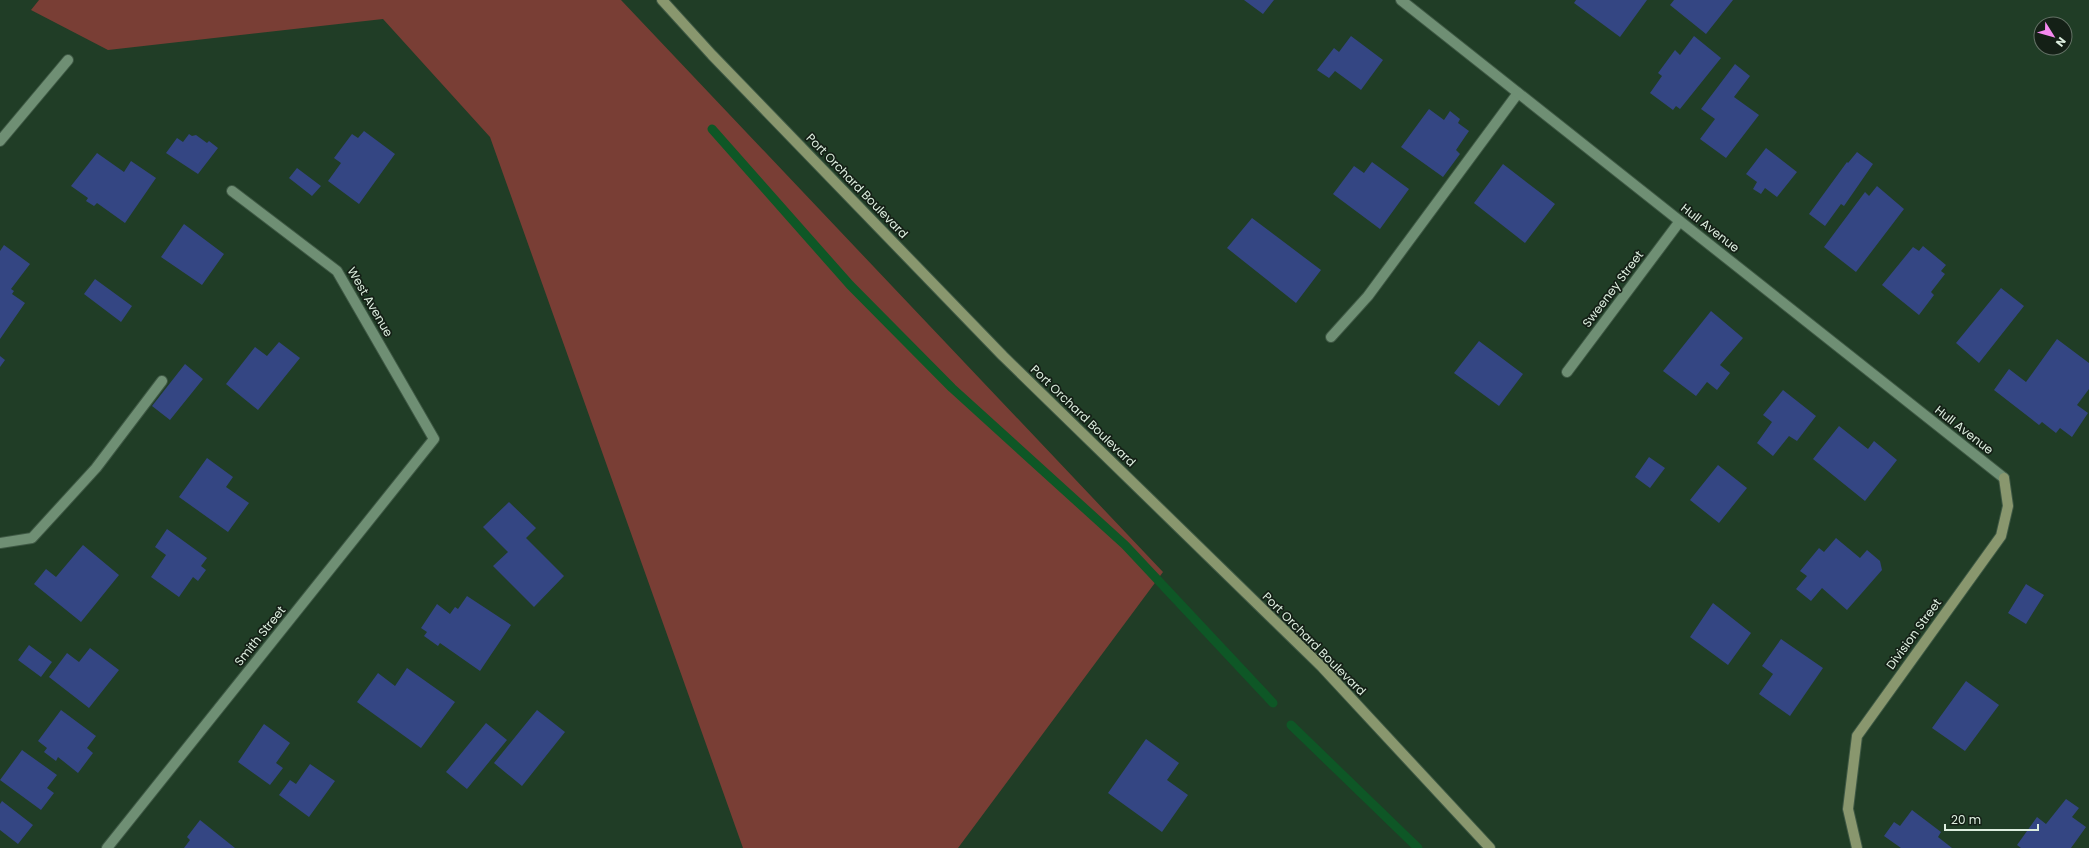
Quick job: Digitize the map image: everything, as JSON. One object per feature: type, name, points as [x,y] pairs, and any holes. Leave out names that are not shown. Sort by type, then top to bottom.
[{"type":"main road","name":"Port Orchard Boulevard","points":[[662,0],[712,55],[1003,356],[1322,667],[1490,848]]},
{"type":"main road","name":"Division Street","points":[[1857,848],[1848,810],[1857,736],[2001,536],[2008,506],[2004,478]]},
{"type":"street","name":"Hull Avenue","points":[[1401,0],[2004,478]]},
{"type":"street","points":[[0,141],[68,60]]},
{"type":"street","points":[[1331,337],[1368,296],[1518,93]]},
{"type":"street","name":"West Avenue","points":[[232,191],[337,271],[434,439]]},
{"type":"street","name":"Sweeney Street","points":[[1567,372],[1680,221]]},
{"type":"street","points":[[0,543],[32,538],[96,468],[162,381]]},
{"type":"street","name":"Smith Street","points":[[107,848],[434,439]]},
{"type":"shaded area","points":[[39,0],[621,0],[1163,572],[958,848],[743,848],[490,137],[383,19],[108,50],[31,10]]},
{"type":"building","points":[[1244,0],[1274,0],[1263,14]]},
{"type":"building","points":[[1576,0],[1647,0],[1620,37],[1574,3]]},
{"type":"building","points":[[1674,0],[1733,0],[1706,34],[1670,5]]},
{"type":"building","points":[[1351,36],[1383,60],[1361,90],[1335,71],[1329,78],[1317,70],[1334,48],[1339,52]]},
{"type":"building","points":[[1694,36],[1721,58],[1680,109],[1676,106],[1673,110],[1650,93],[1662,76],[1658,73],[1675,50],[1680,55]]},
{"type":"building","points":[[1735,64],[1750,76],[1734,97],[1759,115],[1726,158],[1700,139],[1715,119],[1701,109]]},
{"type":"building","points":[[1429,109],[1444,120],[1450,111],[1460,119],[1458,123],[1469,131],[1456,150],[1460,154],[1443,177],[1401,147]]},
{"type":"building","points":[[364,131],[395,154],[359,204],[328,181],[341,163],[334,158],[352,134],[358,138]]},
{"type":"building","points":[[189,134],[192,136],[196,135],[207,143],[209,141],[218,148],[198,174],[166,153],[177,138],[183,142]]},
{"type":"building","points":[[1766,148],[1797,172],[1777,197],[1765,188],[1761,194],[1753,189],[1757,182],[1746,174]]},
{"type":"building","points":[[1857,152],[1873,164],[1844,206],[1841,204],[1825,226],[1809,214],[1847,162],[1848,163]]},
{"type":"building","points":[[97,153],[124,172],[131,161],[156,178],[125,223],[97,203],[94,206],[86,201],[88,198],[71,186]]},
{"type":"building","points":[[1372,162],[1409,189],[1380,229],[1333,194],[1354,166],[1364,173]]},
{"type":"building","points":[[1503,164],[1555,204],[1525,243],[1474,203]]},
{"type":"building","points":[[297,168],[321,186],[312,196],[289,178]]},
{"type":"building","points":[[1877,186],[1904,209],[1856,272],[1824,247],[1865,192],[1869,196]]},
{"type":"building","points":[[1252,218],[1321,270],[1296,303],[1227,248]]},
{"type":"building","points":[[184,224],[224,254],[202,285],[161,257]]},
{"type":"building","points":[[4,245],[30,264],[11,289],[14,291],[12,294],[25,303],[0,339],[0,251]]},
{"type":"building","points":[[1923,246],[1946,265],[1941,271],[1945,274],[1931,292],[1934,295],[1919,315],[1882,285],[1913,247],[1919,251]]},
{"type":"building","points":[[95,279],[132,306],[121,322],[84,294]]},
{"type":"building","points":[[2001,288],[2024,306],[1979,363],[1956,343]]},
{"type":"building","points":[[1711,311],[1743,338],[1720,365],[1730,373],[1717,390],[1707,382],[1696,396],[1663,371]]},
{"type":"building","points":[[2057,339],[2089,363],[2089,389],[2077,405],[2088,413],[2072,437],[2060,428],[2056,433],[2042,422],[2039,425],[1994,390],[2009,369],[2026,382]]},
{"type":"building","points":[[1479,341],[1523,374],[1499,406],[1454,373]]},
{"type":"building","points":[[279,342],[300,358],[258,410],[226,384],[255,347],[267,356]]},
{"type":"building","points":[[0,356],[5,360],[0,367]]},
{"type":"building","points":[[185,364],[203,379],[170,420],[152,406]]},
{"type":"building","points":[[1783,390],[1816,416],[1797,441],[1789,436],[1773,456],[1757,443],[1772,422],[1763,415]]},
{"type":"building","points":[[1839,426],[1868,449],[1874,441],[1897,460],[1865,501],[1813,459]]},
{"type":"building","points":[[1649,457],[1665,468],[1650,488],[1635,477]]},
{"type":"building","points":[[207,458],[233,477],[226,487],[249,503],[228,532],[179,497]]},
{"type":"building","points":[[1718,465],[1747,488],[1719,523],[1690,500]]},
{"type":"building","points":[[509,502],[536,528],[526,538],[564,576],[534,607],[493,566],[508,552],[483,527]]},
{"type":"building","points":[[167,529],[207,558],[201,566],[206,570],[198,581],[193,577],[179,597],[151,577],[166,555],[155,547]]},
{"type":"building","points":[[1836,538],[1860,558],[1867,550],[1880,561],[1882,570],[1847,610],[1822,588],[1811,601],[1796,589],[1807,576],[1800,571],[1819,548],[1824,552]]},
{"type":"building","points":[[83,545],[119,575],[81,622],[34,584],[46,569],[56,577]]},
{"type":"building","points":[[2026,584],[2044,595],[2026,624],[2008,613]]},
{"type":"building","points":[[467,596],[511,625],[480,671],[440,643],[438,646],[424,636],[427,632],[421,628],[437,604],[450,614],[455,607],[458,609]]},
{"type":"building","points":[[1713,603],[1751,633],[1728,665],[1690,637]]},
{"type":"building","points":[[1781,639],[1823,668],[1790,716],[1759,694],[1773,674],[1762,666]]},
{"type":"building","points":[[29,645],[52,662],[41,677],[18,660]]},
{"type":"building","points":[[90,648],[119,670],[89,708],[49,677],[67,653],[79,662]]},
{"type":"building","points":[[407,668],[455,702],[421,748],[357,702],[378,673],[395,686]]},
{"type":"building","points":[[1966,681],[1999,705],[1965,751],[1932,728]]},
{"type":"building","points":[[61,710],[96,736],[87,748],[93,753],[78,773],[58,757],[56,761],[44,752],[47,748],[38,741]]},
{"type":"building","points":[[537,710],[565,732],[522,786],[494,763]]},
{"type":"building","points":[[486,723],[507,740],[467,789],[446,772]]},
{"type":"building","points":[[264,724],[290,743],[276,763],[283,768],[270,785],[238,762]]},
{"type":"building","points":[[1146,739],[1179,763],[1167,780],[1188,795],[1162,832],[1108,793]]},
{"type":"building","points":[[22,750],[57,775],[47,788],[54,793],[41,810],[0,780]]},
{"type":"building","points":[[310,764],[335,781],[309,817],[279,795],[290,780],[296,784]]},
{"type":"building","points":[[2066,799],[2079,808],[2072,817],[2086,827],[2071,848],[2021,848],[2017,845],[2037,817],[2046,824]]},
{"type":"building","points":[[2,801],[33,825],[18,844],[0,830],[0,804]]},
{"type":"building","points":[[1912,810],[1941,832],[1938,837],[1952,848],[1901,848],[1884,836],[1894,822],[1900,826]]},
{"type":"building","points":[[200,820],[235,848],[184,848],[190,840],[187,837]]},
{"type":"waterway","points":[[712,129],[850,285],[952,388],[1125,545],[1273,703]]},
{"type":"waterway","points":[[1291,725],[1418,848]]}]
